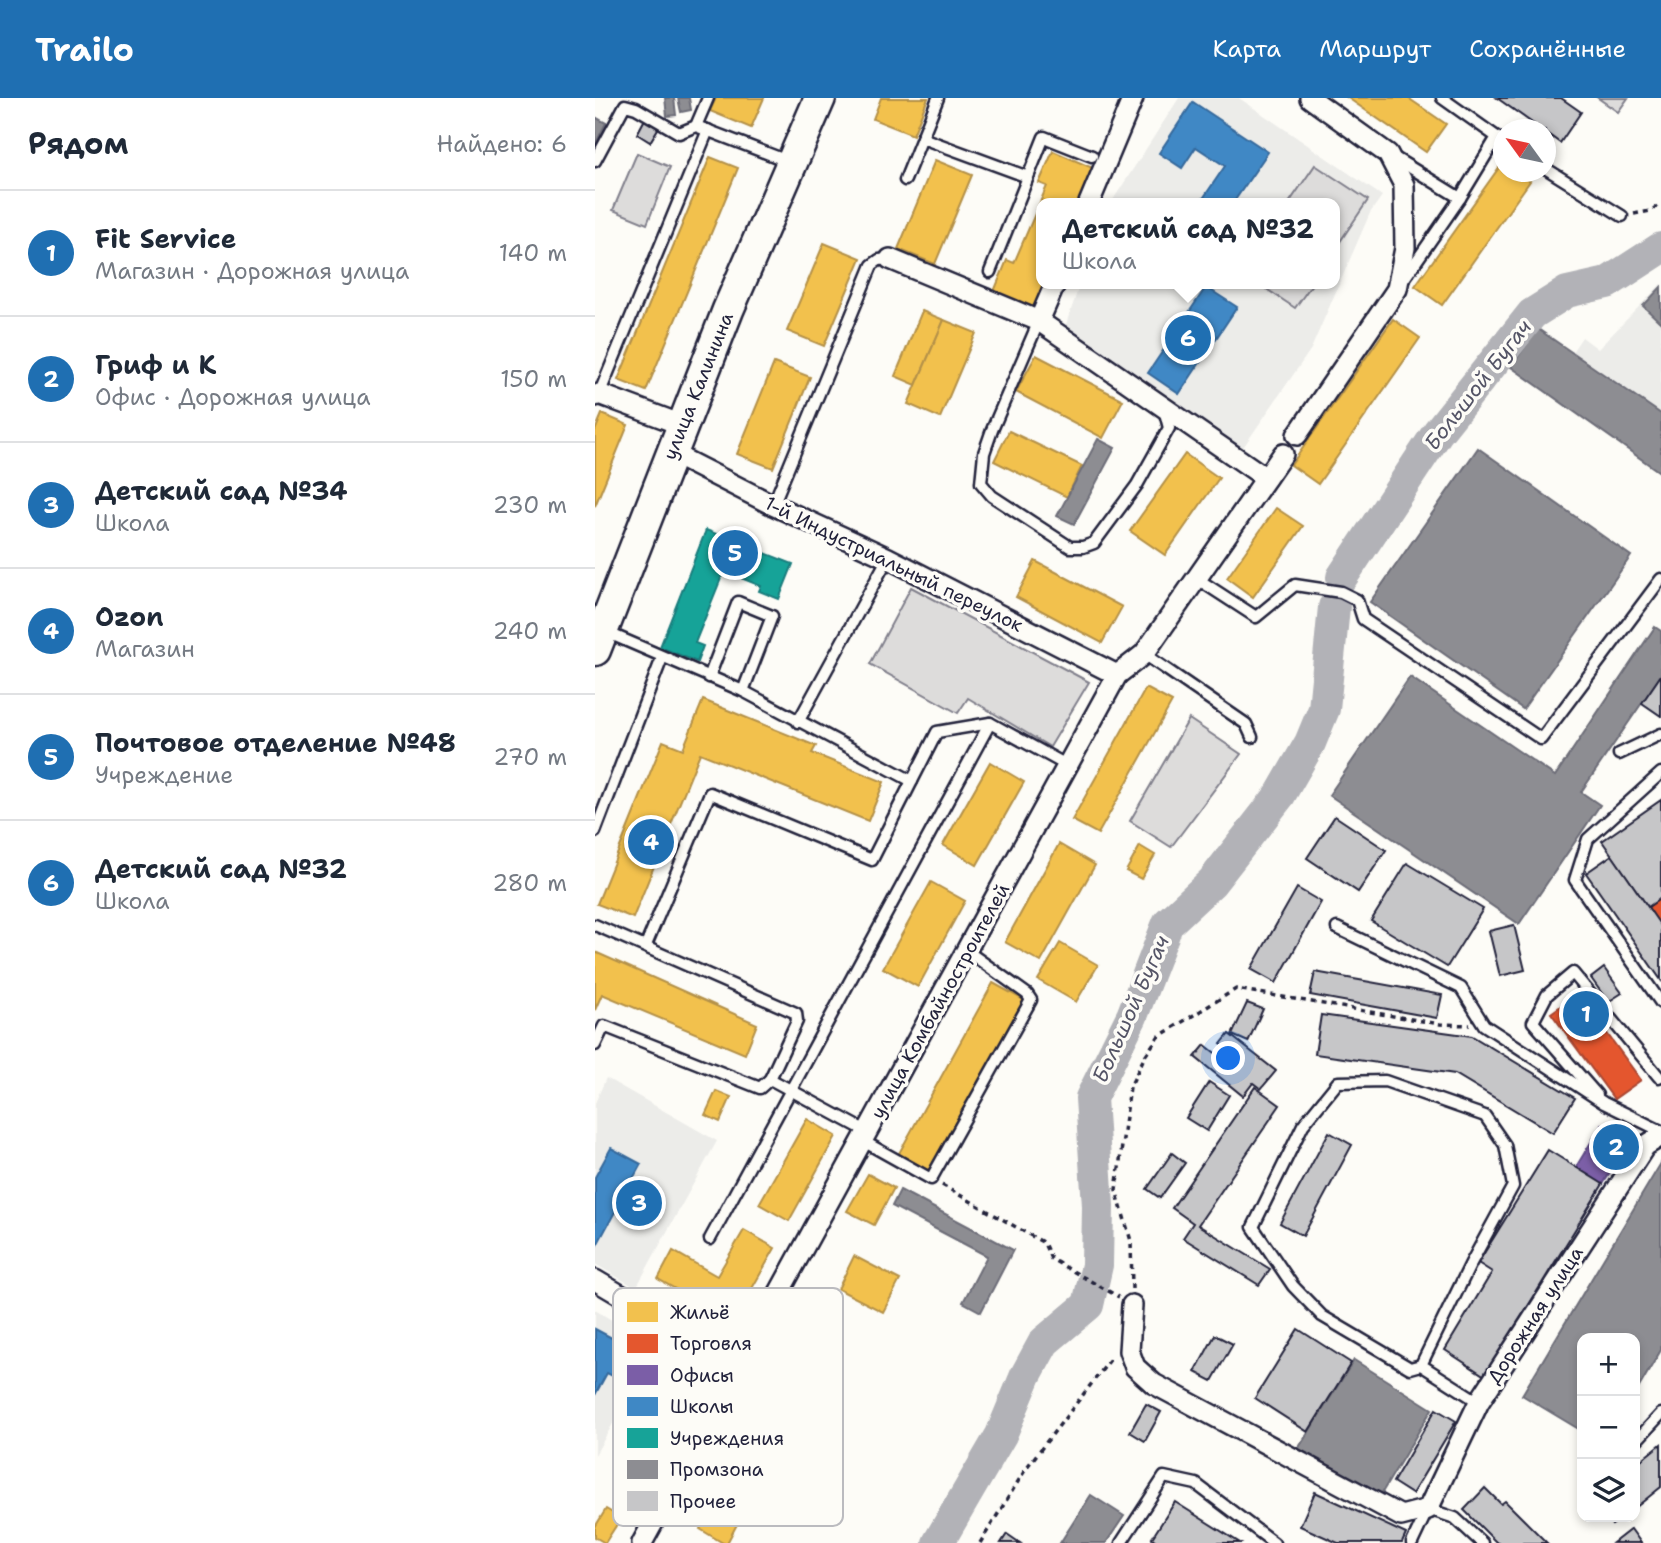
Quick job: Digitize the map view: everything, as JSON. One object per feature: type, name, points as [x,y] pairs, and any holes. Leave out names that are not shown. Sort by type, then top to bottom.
[{"type":"main road","name":"улица Калинина","points":[[599,641],[729,310],[816,107],[826,98]]},
{"type":"street","points":[[1091,198],[1133,98]]},
{"type":"street","points":[[1297,435],[1397,289],[1405,248],[1404,185],[1388,154],[1310,98]]},
{"type":"street","points":[[890,260],[1039,321],[1266,478]]},
{"type":"street","points":[[1039,321],[1053,289]]},
{"type":"street","points":[[596,398],[682,425]]},
{"type":"street","name":"1-й Индустриальный переулок","points":[[671,453],[773,505],[888,558],[1117,675]]},
{"type":"street","name":"улица Комбайностроителей","points":[[782,1288],[1117,675],[1144,654],[1283,454]]},
{"type":"street","name":"Дорожная улица","points":[[1428,1509],[1479,1402],[1645,1146],[1661,1134]]},
{"type":"street","points":[[595,1280],[613,1291]]},
{"type":"street","points":[[1132,1305],[1129,1351],[1135,1367],[1154,1384],[1401,1516],[1428,1509]]},
{"type":"street","name":"улица Комбайностроителей","points":[[642,1543],[651,1526]]},
{"type":"lane","points":[[696,126],[708,98]]},
{"type":"lane","points":[[905,180],[939,98]]},
{"type":"lane","points":[[1442,98],[1493,134]]},
{"type":"lane","points":[[595,161],[625,106],[636,108],[679,133],[696,126],[793,164]]},
{"type":"lane","points":[[596,398],[708,130]]},
{"type":"lane","points":[[989,272],[1044,137],[1092,156]]},
{"type":"lane","points":[[922,138],[1028,177]]},
{"type":"lane","points":[[1397,289],[1493,149]]},
{"type":"lane","points":[[1388,154],[1460,198]]},
{"type":"lane","points":[[1556,175],[1622,216]]},
{"type":"lane","points":[[773,505],[871,265],[879,260],[890,260]]},
{"type":"lane","points":[[1039,321],[984,453],[981,483],[992,496],[1070,547],[1083,547],[1094,543],[1137,485],[1169,428],[1164,407]]},
{"type":"lane","points":[[798,722],[888,558]]},
{"type":"lane","points":[[1196,578],[1256,617],[1295,585],[1341,592],[1357,600],[1363,619],[1541,739],[1661,579]]},
{"type":"lane","points":[[709,677],[738,602],[772,616],[743,691]]},
{"type":"lane","points":[[599,641],[662,658],[743,691],[912,781]]},
{"type":"lane","points":[[1144,654],[1245,724],[1252,737]]},
{"type":"lane","points":[[595,832],[662,658]]},
{"type":"lane","points":[[646,946],[710,793],[872,860],[937,732],[990,723],[1068,765]]},
{"type":"lane","points":[[710,1239],[990,723]]},
{"type":"lane","points":[[1619,754],[1661,734]]},
{"type":"lane","points":[[1661,773],[1588,839],[1575,880],[1661,1003]]},
{"type":"lane","points":[[595,925],[796,1013],[797,1021],[770,1079],[759,1088],[604,1026],[595,1045]]},
{"type":"lane","points":[[1337,928],[1461,988],[1484,1025],[1604,1103],[1661,1134]]},
{"type":"lane","points":[[770,1079],[793,1089],[931,1179],[1031,1000],[1027,994],[967,951]]},
{"type":"lane","points":[[1604,1103],[1533,1022],[1547,995],[1573,973],[1659,1077]]},
{"type":"lane","points":[[1421,1365],[1471,1263],[1513,1186],[1506,1145],[1485,1116],[1385,1082],[1338,1082],[1303,1125],[1253,1227],[1293,1286],[1322,1316],[1411,1368],[1421,1365],[1479,1402]]},
{"type":"lane","points":[[1640,1437],[1661,1414]]},
{"type":"lane","points":[[1121,1543],[1164,1477],[1196,1484],[1274,1543]]},
{"type":"lane","points":[[1412,1543],[1428,1509],[1455,1518],[1482,1543]]},
{"type":"path","points":[[1622,216],[1650,211],[1661,204]]},
{"type":"path","points":[[1132,1305],[1131,1241],[1117,1190],[1130,1087],[1158,1037],[1236,989],[1440,1024],[1484,1025]]},
{"type":"path","points":[[931,1179],[1044,1243],[1051,1259],[1132,1305]]},
{"type":"path","points":[[980,1543],[1027,1466],[1118,1350]]},
{"type":"shaded area","points":[[1179,98],[1239,98],[1382,196],[1370,213],[1340,282],[1340,198],[1114,198]]},
{"type":"shaded area","points":[[1598,98],[1628,98],[1618,112]]},
{"type":"shaded area","points":[[637,153],[670,167],[647,224],[613,210]]},
{"type":"shaded area","points":[[1315,165],[1368,200],[1340,242],[1340,198],[1292,198]]},
{"type":"shaded area","points":[[1661,284],[1661,414],[1572,352],[1582,337],[1598,349]]},
{"type":"shaded area","points":[[1078,289],[1337,289],[1311,349],[1242,449],[1065,327]]},
{"type":"shaded area","points":[[1266,289],[1308,289],[1295,308]]},
{"type":"shaded area","points":[[911,587],[1089,682],[1050,747],[968,698],[958,713],[870,664]]},
{"type":"shaded area","points":[[1189,719],[1241,754],[1171,847],[1130,821]]},
{"type":"shaded area","points":[[606,1078],[717,1141],[636,1288],[595,1264],[595,1103]]},
{"type":"shaded area","points":[[595,1310],[613,1321],[613,1424],[595,1455]]},
{"type":"building: Жильё","points":[[716,98],[764,98],[751,128],[710,111]]},
{"type":"building: Жильё","points":[[881,98],[928,98],[913,135],[873,119]]},
{"type":"building: Жильё","points":[[1348,98],[1408,98],[1446,124],[1426,152]]},
{"type":"building: Жильё","points":[[1053,151],[1095,169],[1082,198],[1042,198],[1047,186],[1039,183]]},
{"type":"building: Жильё","points":[[710,157],[738,168],[646,391],[618,380]]},
{"type":"building: Жильё","points":[[935,160],[972,175],[935,264],[898,249]]},
{"type":"building: Жильё","points":[[1493,176],[1493,182],[1529,182],[1442,305],[1415,286]]},
{"type":"building: Жильё","points":[[1036,212],[1036,289],[1045,289],[1035,312],[993,294],[1007,260],[1014,263]]},
{"type":"building: Жильё","points":[[824,243],[861,258],[824,346],[787,331]]},
{"type":"building: Жильё","points":[[922,311],[944,320],[916,385],[895,376]]},
{"type":"building: Жильё","points":[[1393,319],[1420,338],[1318,484],[1291,465]]},
{"type":"building: Жильё","points":[[944,320],[976,333],[940,418],[908,404]]},
{"type":"building: Жильё","points":[[1036,355],[1123,400],[1103,438],[1016,392]]},
{"type":"building: Жильё","points":[[774,363],[810,377],[773,468],[737,454]]},
{"type":"building: Жильё","points":[[602,414],[628,425],[595,506],[595,431]]},
{"type":"building: Жильё","points":[[1009,431],[1082,466],[1067,497],[994,461]]},
{"type":"building: Жильё","points":[[1185,454],[1219,478],[1165,555],[1130,531]]},
{"type":"building: Жильё","points":[[1276,508],[1303,526],[1253,597],[1227,578]]},
{"type":"building: Жильё","points":[[1035,561],[1122,607],[1102,643],[1016,597]]},
{"type":"building: Жильё","points":[[1146,688],[1172,702],[1098,834],[1072,820]]},
{"type":"building: Жильё","points":[[703,700],[816,746],[812,753],[884,782],[868,821],[700,753],[633,918],[597,904],[663,741],[683,749]]},
{"type":"building: Жильё","points":[[990,762],[1024,782],[977,865],[943,845]]},
{"type":"building: Жильё","points":[[1059,844],[1095,865],[1041,962],[1005,942]]},
{"type":"building: Жильё","points":[[1140,846],[1155,855],[1141,879],[1126,871]]},
{"type":"building: Жильё","points":[[931,882],[965,901],[918,987],[883,968]]},
{"type":"building: Жильё","points":[[1060,943],[1098,965],[1076,1002],[1038,980]]},
{"type":"building: Жильё","points":[[595,952],[757,1024],[745,1054],[602,994],[595,1010]]},
{"type":"building: Жильё","points":[[993,983],[1024,1000],[929,1172],[898,1155]]},
{"type":"building: Жильё","points":[[716,1091],[731,1097],[720,1122],[705,1115]]},
{"type":"building: Жильё","points":[[807,1119],[836,1136],[789,1221],[759,1204]]},
{"type":"building: Жильё","points":[[868,1174],[894,1188],[874,1225],[847,1211]]},
{"type":"building: Жильё","points":[[744,1230],[775,1248],[752,1288],[674,1288],[658,1279],[673,1251],[717,1276]]},
{"type":"building: Жильё","points":[[854,1256],[900,1280],[883,1312],[843,1292],[843,1288],[838,1288]]},
{"type":"building: Жильё","points":[[606,1509],[613,1513],[613,1526],[616,1526],[605,1543],[595,1537],[595,1527]]},
{"type":"building: Жильё","points":[[702,1526],[736,1526],[727,1543],[700,1529]]},
{"type":"building: Торговля","points":[[1661,898],[1661,926],[1648,907]]},
{"type":"building: Торговля","points":[[1578,994],[1641,1080],[1614,1099],[1551,1013]]},
{"type":"building: Офисы","points":[[1602,1124],[1630,1141],[1603,1184],[1576,1167]]},
{"type":"building: Школы","points":[[1193,102],[1268,152],[1236,198],[1203,198],[1225,166],[1196,147],[1182,168],[1159,153]]},
{"type":"building: Школы","points":[[1205,289],[1209,289],[1237,307],[1179,394],[1148,373]]},
{"type":"building: Школы","points":[[611,1148],[641,1164],[597,1245],[595,1177]]},
{"type":"building: Школы","points":[[595,1329],[613,1339],[613,1376],[607,1373],[595,1395]]},
{"type":"building: Учреждения","points":[[706,530],[793,564],[779,599],[759,591],[761,586],[724,571],[695,643],[703,646],[697,662],[660,647]]},
{"type":"building: Промзона","points":[[665,98],[674,98],[676,115],[667,116]]},
{"type":"building: Промзона","points":[[678,98],[689,98],[691,110],[681,112]]},
{"type":"building: Промзона","points":[[595,117],[606,123],[595,145]]},
{"type":"building: Промзона","points":[[1661,287],[1661,323],[1643,306]]},
{"type":"building: Промзона","points":[[1538,329],[1661,414],[1661,473],[1511,367]]},
{"type":"building: Промзона","points":[[1098,439],[1115,448],[1074,524],[1057,516]]},
{"type":"building: Промзона","points":[[1478,448],[1631,556],[1523,709],[1370,602]]},
{"type":"building: Промзона","points":[[1655,627],[1661,631],[1661,675],[1581,792],[1600,805],[1519,924],[1329,795],[1410,677],[1555,776]]},
{"type":"building: Промзона","points":[[1661,1163],[1661,1350],[1640,1386],[1640,1333],[1577,1333],[1577,1428],[1522,1395]]},
{"type":"building: Промзона","points":[[900,1190],[1013,1250],[981,1312],[963,1302],[987,1256],[892,1206]]},
{"type":"building: Промзона","points":[[1354,1360],[1432,1409],[1380,1496],[1298,1449]]},
{"type":"building: Промзона","points":[[1091,1495],[1124,1516],[1106,1543],[1060,1543]]},
{"type":"building: Прочее","points":[[1497,98],[1561,98],[1581,112],[1560,143],[1556,140],[1556,119],[1527,119]]},
{"type":"building: Прочее","points":[[645,119],[659,127],[650,142],[637,134]]},
{"type":"building: Прочее","points":[[1661,675],[1661,716],[1642,703]]},
{"type":"building: Прочее","points":[[1661,800],[1661,898],[1648,907],[1602,841]]},
{"type":"building: Прочее","points":[[1335,816],[1386,850],[1358,892],[1307,858]]},
{"type":"building: Прочее","points":[[1612,855],[1661,926],[1661,980],[1586,873]]},
{"type":"building: Прочее","points":[[1407,863],[1483,909],[1447,967],[1371,921]]},
{"type":"building: Прочее","points":[[1297,888],[1321,902],[1276,983],[1251,969]]},
{"type":"building: Прочее","points":[[1514,925],[1525,970],[1500,976],[1489,931]]},
{"type":"building: Прочее","points":[[1604,968],[1622,993],[1608,1002],[1591,978]]},
{"type":"building: Прочее","points":[[1315,972],[1442,995],[1437,1018],[1310,995]]},
{"type":"building: Прочее","points":[[1247,1003],[1263,1009],[1248,1042],[1232,1035]]},
{"type":"building: Прочее","points":[[1321,1015],[1472,1036],[1575,1098],[1553,1133],[1455,1074],[1315,1054]]},
{"type":"building: Прочее","points":[[1229,1034],[1276,1071],[1261,1089],[1253,1083],[1243,1096],[1195,1057],[1205,1045],[1228,1063],[1235,1055],[1221,1044]]},
{"type":"building: Прочее","points":[[1209,1082],[1229,1095],[1207,1131],[1186,1118]]},
{"type":"building: Прочее","points":[[1255,1087],[1280,1105],[1198,1225],[1270,1269],[1259,1285],[1183,1238],[1193,1223],[1172,1208]]},
{"type":"building: Прочее","points":[[1329,1132],[1352,1145],[1303,1236],[1280,1223]]},
{"type":"building: Прочее","points":[[1548,1150],[1603,1184],[1485,1376],[1445,1350],[1492,1272],[1478,1263]]},
{"type":"building: Прочее","points":[[1172,1153],[1185,1163],[1160,1198],[1147,1189]]},
{"type":"building: Прочее","points":[[1298,1329],[1351,1363],[1308,1432],[1255,1398]]},
{"type":"building: Прочее","points":[[1215,1335],[1233,1344],[1212,1381],[1195,1372]]},
{"type":"building: Прочее","points":[[1146,1404],[1161,1412],[1145,1441],[1130,1432]]},
{"type":"building: Прочее","points":[[1436,1409],[1456,1421],[1412,1494],[1393,1482]]},
{"type":"building: Прочее","points":[[1661,1444],[1661,1487],[1640,1504],[1640,1461]]},
{"type":"building: Прочее","points":[[1485,1488],[1501,1504],[1505,1501],[1547,1543],[1497,1543],[1464,1510]]},
{"type":"building: Прочее","points":[[1315,1492],[1406,1534],[1402,1543],[1338,1543],[1300,1526]]},
{"type":"building: Прочее","points":[[1175,1502],[1240,1543],[1159,1543],[1152,1538]]},
{"type":"building: Прочее","points":[[1631,1529],[1641,1543],[1613,1543]]},
{"type":"building: Прочее","points":[[1007,1534],[1020,1543],[1001,1543]]},
{"type":"waterway","name":"Большой Бугач","points":[[1342,577],[1438,432],[1532,314],[1567,292],[1607,283],[1661,248]]},
{"type":"waterway","name":"Большой Бугач","points":[[938,1543],[1001,1435],[1026,1375],[1044,1342],[1088,1305],[1097,1265],[1098,1206],[1091,1098],[1132,1016],[1168,923],[1212,882],[1280,795],[1310,743],[1324,709],[1334,607]]},
{"type":"place","name":"Детский сад №32","points":[[1188,338]]},
{"type":"place","name":"Почтовое отделение №48","points":[[735,553]]},
{"type":"place","name":"Ozon","points":[[651,842]]},
{"type":"place","name":"Fit Service","points":[[1586,1014]]},
{"type":"place","name":"Гриф и К","points":[[1616,1147]]},
{"type":"place","name":"Детский сад №34","points":[[639,1203]]}]
